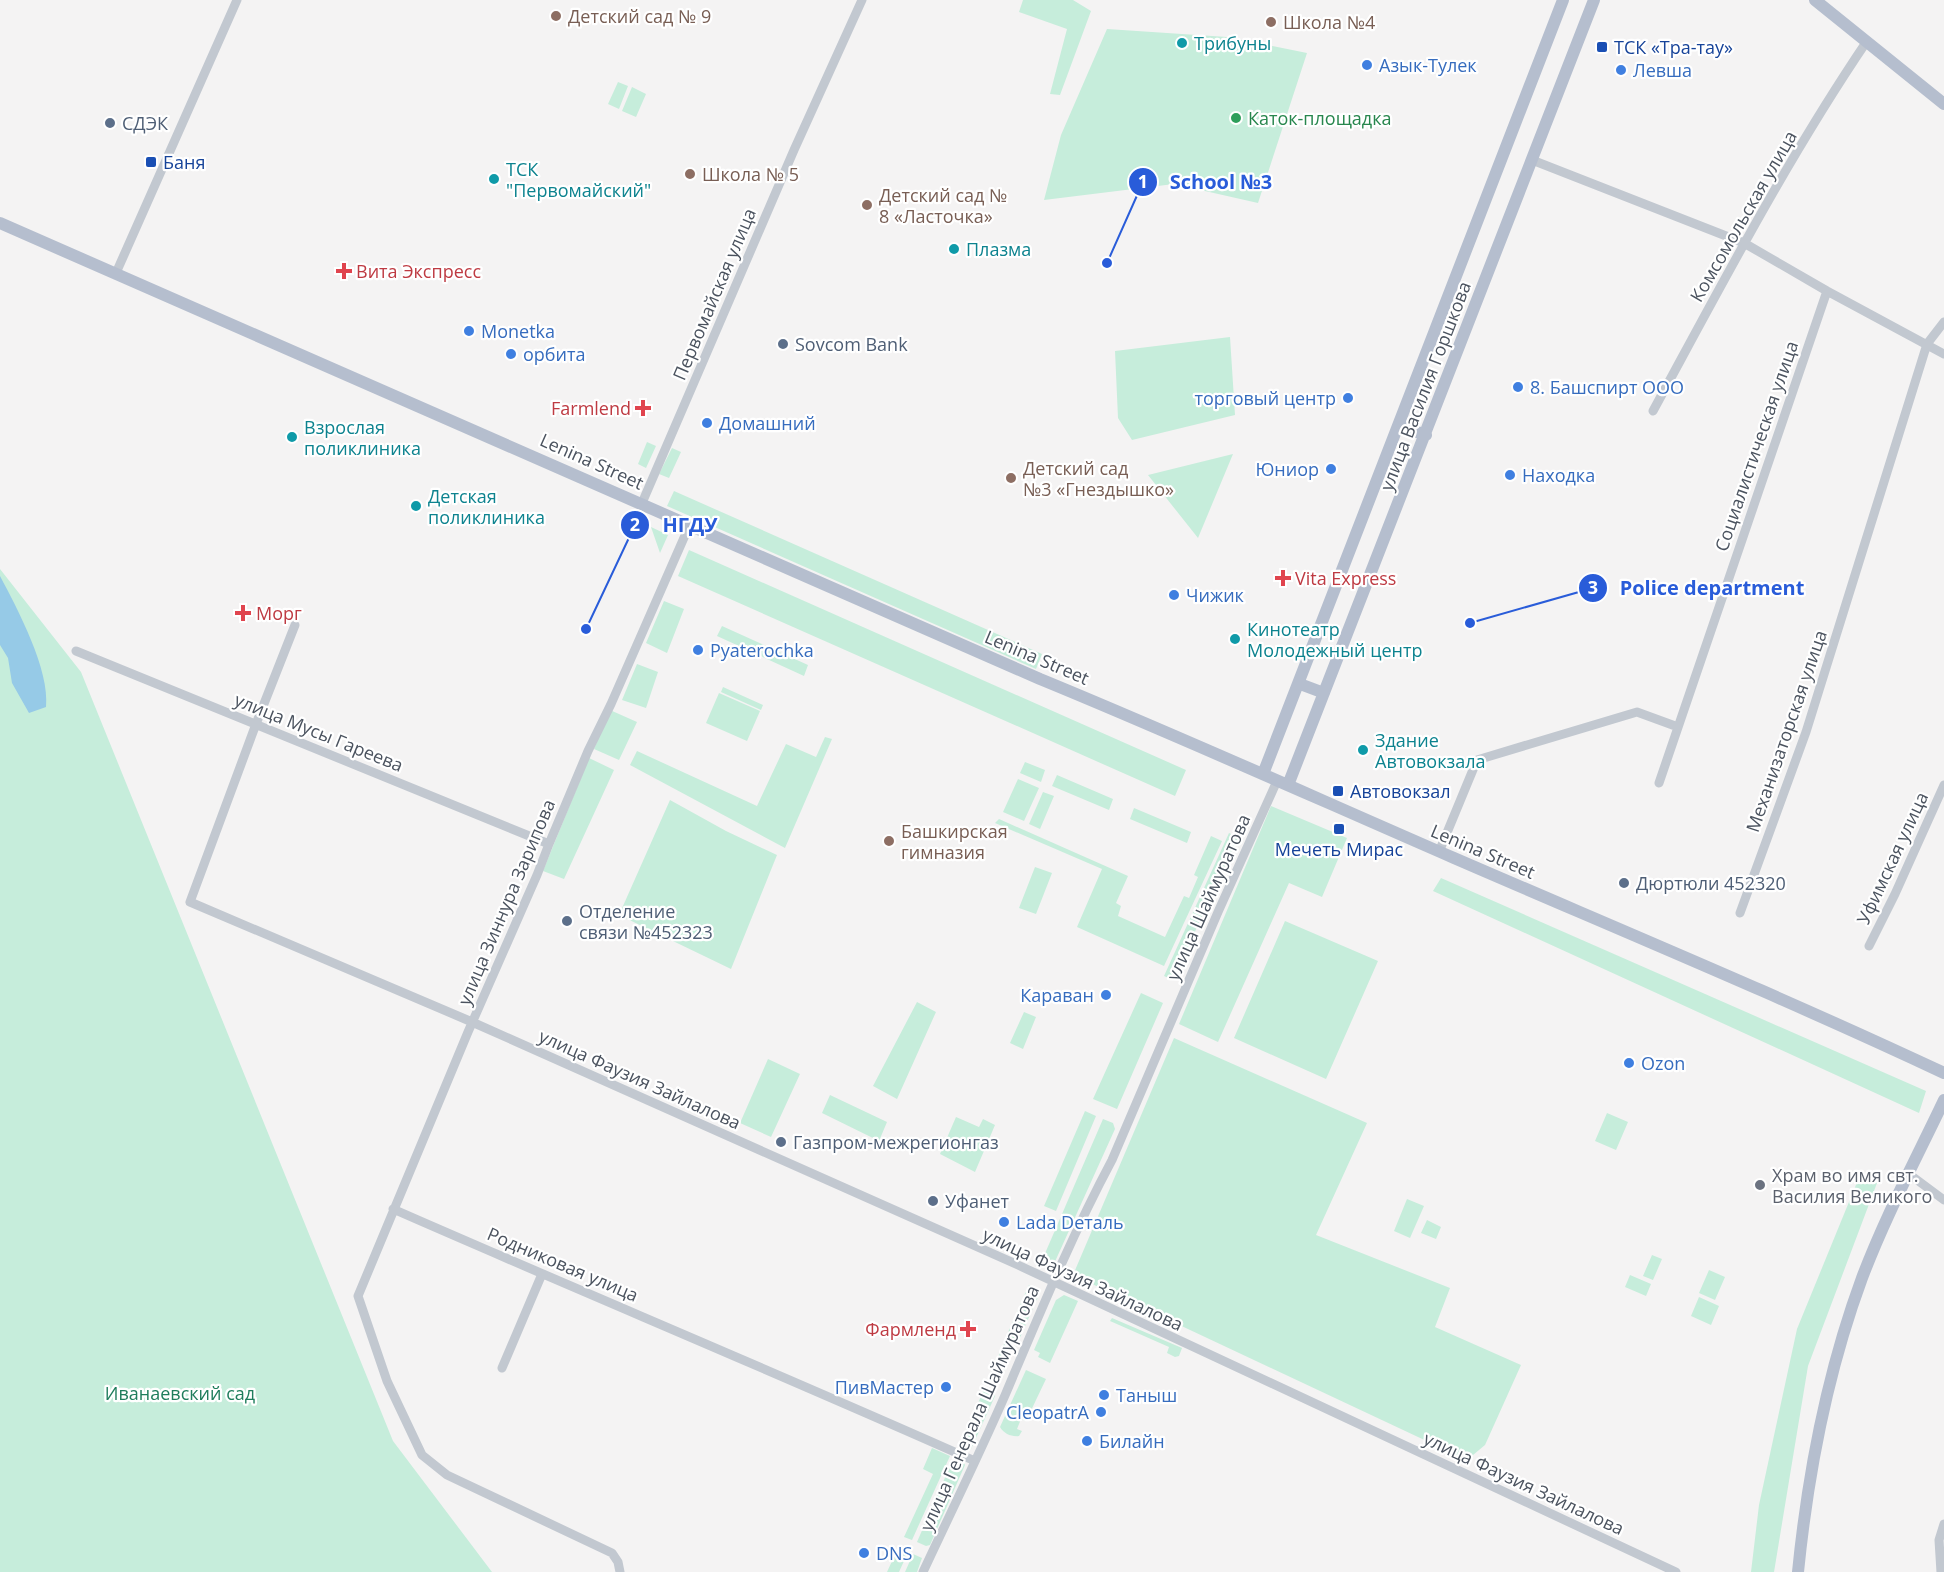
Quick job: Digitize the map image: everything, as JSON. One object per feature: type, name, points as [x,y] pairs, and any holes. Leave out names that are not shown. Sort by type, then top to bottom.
[{"type":"main road","name":"улица Василия Горшкова","points":[[1263,774],[1300,684],[1563,0]]},
{"type":"main road","name":"улица Василия Горшкова","points":[[1283,783],[1324,693],[1594,0]]},
{"type":"main road","points":[[1815,0],[1944,104]]},
{"type":"main road","name":"Lenina Street","points":[[0,223],[1040,679],[1785,1000],[1944,1073]]},
{"type":"main road","points":[[1398,426],[1426,435]]},
{"type":"main road","points":[[1300,684],[1324,693]]},
{"type":"main road","points":[[1798,1572],[1812,1465],[1821,1417],[1838,1352],[1863,1276],[1880,1234],[1944,1100]]},
{"type":"street","points":[[116,273],[237,0]]},
{"type":"street","name":"Первомайская улица","points":[[642,503],[794,150],[862,0]]},
{"type":"street","name":"Комсомольская улица","points":[[1653,411],[1744,243],[1843,76],[1867,41]]},
{"type":"street","points":[[1532,160],[1744,243],[1944,354]]},
{"type":"street","name":"Социалистическая улица","points":[[1659,783],[1827,291]]},
{"type":"street","name":"Механизаторская улица","points":[[1740,913],[1806,732],[1927,344],[1944,322]]},
{"type":"street","name":"улица Зиннура Зарипова","points":[[620,1572],[618,1562],[612,1553],[447,1474],[422,1455],[387,1381],[358,1296],[588,751],[690,524]]},
{"type":"street","points":[[256,724],[295,625]]},
{"type":"street","name":"улица Мусы Гареева","points":[[76,651],[549,844]]},
{"type":"street","points":[[1439,852],[1478,760],[1637,712],[1678,727]]},
{"type":"street","name":"улица Фаузия Зайлалова","points":[[256,724],[190,902],[472,1022],[1017,1265],[1676,1572]]},
{"type":"street","name":"улица Шаймуратова","points":[[1169,1027],[1283,783]]},
{"type":"street","name":"Уфимская улица","points":[[1869,946],[1944,785]]},
{"type":"street","name":"улица Генерала Шаймуратова","points":[[923,1572],[975,1461],[1053,1283],[1112,1160],[1169,1027]]},
{"type":"street","points":[[1909,1174],[1944,1200]]},
{"type":"street","name":"Родниковая улица","points":[[393,1209],[975,1461]]},
{"type":"street","points":[[502,1368],[542,1274]]},
{"type":"street","points":[[1941,1572],[1939,1540],[1944,1524]]},
{"type":"green space","points":[[1023,0],[1073,0],[1091,11],[1060,95],[1050,94],[1067,29],[1019,12]]},
{"type":"green space","points":[[1107,29],[1227,37],[1307,53],[1258,203],[1174,184],[1044,200],[1061,135]]},
{"type":"green space","points":[[618,82],[628,86],[619,109],[608,104]]},
{"type":"green space","points":[[632,87],[646,94],[636,117],[622,111]]},
{"type":"green space","points":[[1230,337],[1235,415],[1132,440],[1118,418],[1115,351]]},
{"type":"green space","points":[[647,442],[656,446],[646,468],[638,464]]},
{"type":"green space","points":[[672,448],[681,452],[669,478],[659,474]]},
{"type":"green space","points":[[1233,454],[1198,538],[1148,475]]},
{"type":"green space","points":[[674,491],[1042,654],[1036,669],[667,506]]},
{"type":"green space","points":[[651,527],[668,535],[660,553]]},
{"type":"green space","points":[[689,550],[1186,770],[1175,796],[678,576]]},
{"type":"green space","name":"Иванаевский сад","points":[[0,569],[81,672],[393,1441],[492,1572],[0,1572]]},
{"type":"green space","points":[[664,601],[684,609],[667,653],[646,643]]},
{"type":"green space","points":[[722,626],[808,665],[804,676],[717,636]]},
{"type":"green space","points":[[637,664],[658,672],[646,708],[622,700]]},
{"type":"green space","points":[[723,687],[763,705],[761,710],[721,692]]},
{"type":"green space","points":[[719,693],[760,711],[747,741],[706,723]]},
{"type":"green space","points":[[610,710],[637,722],[619,760],[594,749]]},
{"type":"green space","points":[[825,737],[832,739],[785,848],[630,765],[637,751],[757,806],[786,744],[816,757]]},
{"type":"green space","points":[[589,758],[614,770],[564,879],[543,871]]},
{"type":"green space","points":[[1025,762],[1045,770],[1041,782],[1020,773]]},
{"type":"green space","points":[[1057,775],[1113,799],[1109,810],[1052,786]]},
{"type":"green space","points":[[1018,779],[1039,788],[1024,821],[1003,812]]},
{"type":"green space","points":[[1043,792],[1054,796],[1040,829],[1029,824]]},
{"type":"green space","points":[[670,800],[726,831],[777,855],[731,969],[619,915]]},
{"type":"green space","points":[[1271,806],[1347,838],[1322,897],[1289,883],[1218,1042],[1179,1024]]},
{"type":"green space","points":[[1134,808],[1191,832],[1187,843],[1130,819]]},
{"type":"green space","points":[[999,819],[1128,876],[1116,903],[1121,906],[1118,916],[1165,937],[1184,896],[1189,898],[1198,877],[1194,875],[1211,836],[1222,841],[1164,966],[1077,927],[1102,869],[995,823]]},
{"type":"green space","points":[[1229,833],[1238,837],[1173,980],[1164,976]]},
{"type":"green space","points":[[1035,867],[1052,873],[1036,914],[1019,908]]},
{"type":"green space","points":[[1441,878],[1926,1091],[1919,1113],[1433,891]]},
{"type":"green space","points":[[1285,921],[1378,961],[1326,1079],[1234,1038]]},
{"type":"green space","points":[[1141,993],[1163,1003],[1117,1109],[1093,1099]]},
{"type":"green space","points":[[917,1002],[936,1012],[897,1099],[873,1086]]},
{"type":"green space","points":[[1024,1012],[1036,1017],[1023,1049],[1010,1043]]},
{"type":"green space","points":[[1174,1038],[1367,1123],[1316,1235],[1450,1288],[1435,1327],[1521,1365],[1485,1445],[1467,1460],[1073,1275]]},
{"type":"green space","points":[[768,1059],[800,1074],[771,1137],[740,1123]]},
{"type":"green space","points":[[830,1095],[887,1122],[879,1141],[822,1113]]},
{"type":"green space","points":[[1085,1111],[1096,1116],[1056,1211],[1044,1206]]},
{"type":"green space","points":[[1607,1113],[1628,1122],[1616,1150],[1595,1141]]},
{"type":"green space","points":[[956,1117],[979,1127],[983,1119],[995,1125],[975,1172],[940,1154]]},
{"type":"green space","points":[[1103,1119],[1113,1123],[1115,1129],[1053,1266],[1047,1268],[1040,1265]]},
{"type":"green space","points":[[1860,1175],[1877,1183],[1808,1366],[1774,1572],[1751,1572],[1759,1505],[1797,1329]]},
{"type":"green space","points":[[1407,1199],[1424,1206],[1410,1238],[1394,1231]]},
{"type":"green space","points":[[1427,1220],[1441,1227],[1436,1239],[1421,1233]]},
{"type":"green space","points":[[1652,1255],[1662,1259],[1653,1280],[1643,1276]]},
{"type":"green space","points":[[1709,1270],[1725,1277],[1715,1300],[1699,1293]]},
{"type":"green space","points":[[1630,1275],[1651,1284],[1646,1296],[1625,1287]]},
{"type":"green space","points":[[1029,1285],[1041,1290],[1018,1342],[1006,1337]]},
{"type":"green space","points":[[1064,1295],[1078,1301],[1050,1363],[1038,1357],[1040,1353],[1034,1350],[1056,1300]]},
{"type":"green space","points":[[1699,1297],[1719,1306],[1711,1325],[1691,1316]]},
{"type":"green space","points":[[1112,1318],[1182,1348],[1179,1356],[1175,1357],[1167,1353],[1169,1347],[1110,1321]]},
{"type":"green space","points":[[1005,1342],[1011,1345],[1006,1358],[1009,1360],[998,1383],[988,1379]]},
{"type":"green space","points":[[1026,1370],[1046,1379],[1026,1421],[1021,1419],[1017,1429],[1022,1431],[1019,1436],[1014,1436],[1006,1433],[1000,1427]]},
{"type":"green space","points":[[985,1387],[994,1391],[995,1396],[971,1449],[967,1450],[959,1447]]},
{"type":"green space","points":[[932,1448],[950,1456],[912,1540],[904,1537],[933,1474],[923,1469]]},
{"type":"green space","points":[[954,1457],[963,1461],[965,1465],[930,1545],[926,1546],[917,1542]]},
{"type":"green space","points":[[899,1546],[909,1550],[899,1572],[887,1572]]},
{"type":"green space","points":[[913,1554],[922,1558],[917,1572],[905,1572]]},
{"type":"water","points":[[0,576],[31,640],[43,676],[46,707],[29,713],[12,683],[8,658],[0,645]]},
{"type":"place","name":"Детский сад № 9","points":[[556,16]]},
{"type":"place","name":"Школа №4","points":[[1271,22]]},
{"type":"place","name":"Трибуны","points":[[1182,43]]},
{"type":"place","name":"ТСК «Тра-тау»","points":[[1602,47]]},
{"type":"place","name":"Азык-Тулек","points":[[1367,65]]},
{"type":"place","name":"Левша","points":[[1621,70]]},
{"type":"place","name":"Каток-площадка","points":[[1236,118]]},
{"type":"place","name":"СДЭК","points":[[110,123]]},
{"type":"place","name":"Баня","points":[[151,162]]},
{"type":"place","name":"Школа № 5","points":[[690,174]]},
{"type":"place","name":"ТСК \"Первомайский\"","points":[[494,179]]},
{"type":"place","name":"Детский сад № 8 «Ласточка»","points":[[867,205]]},
{"type":"place","name":"Плазма","points":[[954,249]]},
{"type":"place","name":"School №3","points":[[1107,263]]},
{"type":"place","name":"Вита Экспресс","points":[[344,271]]},
{"type":"place","name":"Monetka","points":[[469,331]]},
{"type":"place","name":"Sovcom Bank","points":[[783,344]]},
{"type":"place","name":"орбита","points":[[511,354]]},
{"type":"place","name":"8. Башспирт ООО","points":[[1518,387]]},
{"type":"place","name":"торговый центр","points":[[1348,398]]},
{"type":"place","name":"Farmlend","points":[[643,408]]},
{"type":"place","name":"Домашний","points":[[707,423]]},
{"type":"place","name":"Взрослая поликлиника","points":[[292,437]]},
{"type":"place","name":"Юниор","points":[[1331,469]]},
{"type":"place","name":"Находка","points":[[1510,475]]},
{"type":"place","name":"Детский сад №3 «Гнездышко»","points":[[1011,478]]},
{"type":"place","name":"Детская поликлиника","points":[[416,506]]},
{"type":"place","name":"Vita Express","points":[[1283,578]]},
{"type":"place","name":"Чижик","points":[[1174,595]]},
{"type":"place","name":"Морг","points":[[243,613]]},
{"type":"place","name":"Police department","points":[[1470,623]]},
{"type":"place","name":"НГДУ","points":[[586,629]]},
{"type":"place","name":"Кинотеатр Молодежный центр","points":[[1235,639]]},
{"type":"place","name":"Pyaterochka","points":[[698,650]]},
{"type":"place","name":"Здание Автовокзала","points":[[1363,750]]},
{"type":"place","name":"Автовокзал","points":[[1338,791]]},
{"type":"place","name":"Мечеть Мирас","points":[[1339,829]]},
{"type":"place","name":"Башкирская гимназия","points":[[889,841]]},
{"type":"place","name":"Дюртюли 452320","points":[[1624,883]]},
{"type":"place","name":"Отделение связи №452323","points":[[567,921]]},
{"type":"place","name":"Караван","points":[[1106,995]]},
{"type":"place","name":"Ozon","points":[[1629,1063]]},
{"type":"place","name":"Газпром-межрегионгаз","points":[[781,1142]]},
{"type":"place","name":"Храм во имя свт. Василия Великого","points":[[1760,1185]]},
{"type":"place","name":"Уфанет","points":[[933,1201]]},
{"type":"place","name":"Lada Dеталь","points":[[1004,1222]]},
{"type":"place","name":"Фармленд","points":[[968,1329]]},
{"type":"place","name":"ПивМастер","points":[[946,1387]]},
{"type":"place","name":"Таныш","points":[[1104,1395]]},
{"type":"place","name":"CleopatrA","points":[[1101,1412]]},
{"type":"place","name":"Билайн","points":[[1087,1441]]},
{"type":"place","name":"DNS","points":[[864,1553]]}]
